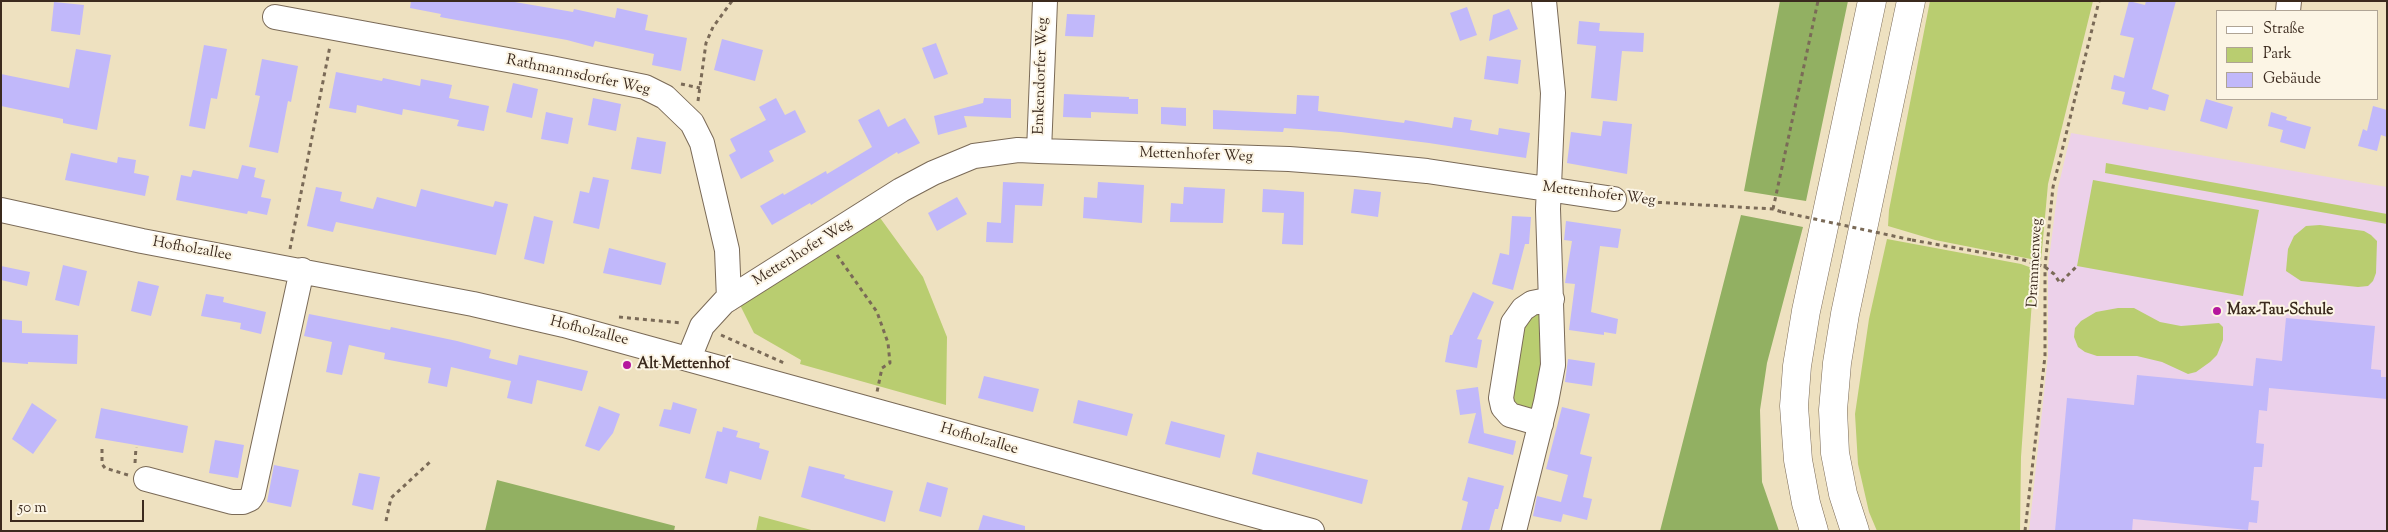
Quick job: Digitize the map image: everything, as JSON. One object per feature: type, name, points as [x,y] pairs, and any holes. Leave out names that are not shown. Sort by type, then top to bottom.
[{"type":"highway","points":[[1814,531],[1806,504],[1798,460],[1794,406],[1797,366],[1806,311],[1872,1]]},
{"type":"highway","points":[[1855,531],[1842,494],[1835,453],[1833,410],[1837,363],[1845,314],[1912,1]]},
{"type":"street","name":"Emkendorfer Weg","points":[[1039,151],[1045,1]]},
{"type":"street","points":[[1514,531],[1554,364],[1549,188],[1553,93],[1544,1]]},
{"type":"street","name":"Rathmannsdorfer Weg","points":[[275,17],[645,88],[665,97],[692,123],[699,134],[709,166],[727,250],[729,299]]},
{"type":"street","name":"Mettenhofer Weg","points":[[690,358],[702,326],[729,299],[902,190],[956,162],[974,156],[997,152],[1039,151],[1289,159],[1356,164],[1549,188],[1614,199]]},
{"type":"street","name":"Hofholzallee","points":[[1,210],[142,241],[294,268],[496,309],[690,358],[1202,502],[1312,531]]},
{"type":"street","points":[[146,479],[232,502],[243,502],[250,499],[253,494],[294,268]]},
{"type":"street","points":[[1541,424],[1510,415],[1503,407],[1501,398],[1512,323],[1523,309],[1532,303],[1552,299]]},
{"type":"path","points":[[692,123],[698,107],[706,43],[713,27],[732,1]]},
{"type":"path","points":[[1773,209],[1818,1]]},
{"type":"path","name":"Drammenweg","points":[[2025,531],[2045,356],[2045,267],[2053,187],[2099,1]]},
{"type":"path","points":[[294,268],[334,28]]},
{"type":"path","name":"Mettenhofer Weg","points":[[1614,199],[1773,209],[1912,240],[2024,260],[2045,267]]},
{"type":"path","points":[[825,238],[877,312],[888,343],[890,363],[882,368],[878,386]]},
{"type":"path","points":[[2045,267],[2054,274],[2060,283],[2077,266]]},
{"type":"path","points":[[102,449],[102,464],[105,468],[146,479]]},
{"type":"path","points":[[386,521],[391,498],[431,461]]},
{"type":"shaded area","name":"Max-Tau-Schule","points":[[2071,133],[2387,187],[2387,531],[2029,531],[2048,356],[2048,267],[2058,188]]},
{"type":"green space","points":[[1780,1],[1848,1],[1806,201],[1744,191]]},
{"type":"green space","points":[[1930,1],[2093,1],[2048,184],[2041,261],[1935,240],[1888,226],[1889,210]]},
{"type":"green space","points":[[2106,163],[2387,214],[2387,224],[2105,173]]},
{"type":"green space","points":[[2093,180],[2259,210],[2243,296],[2077,266]]},
{"type":"green space","points":[[878,215],[923,277],[947,337],[946,405],[800,364],[801,360],[754,333],[740,305]]},
{"type":"green space","points":[[1741,215],[1803,227],[1767,363],[1760,410],[1762,482],[1779,531],[1660,531]]},
{"type":"green space","points":[[2320,225],[2364,231],[2377,241],[2376,273],[2373,281],[2368,286],[2358,287],[2301,281],[2286,271],[2288,249],[2294,236],[2306,226]]},
{"type":"green space","points":[[1887,239],[2021,264],[2032,268],[2034,272],[2021,457],[2020,531],[1877,531],[1869,512],[1858,464],[1855,414],[1869,319]]},
{"type":"green space","points":[[2118,308],[2134,308],[2160,322],[2181,326],[2219,323],[2223,327],[2223,340],[2217,355],[2210,362],[2196,372],[2188,374],[2162,362],[2137,356],[2097,356],[2085,352],[2078,347],[2074,337],[2075,328],[2081,321],[2096,312]]},
{"type":"green space","points":[[1539,311],[1545,325],[1537,411],[1513,409],[1508,397],[1520,323]]},
{"type":"green space","points":[[497,480],[675,526],[674,531],[485,531]]},
{"type":"green space","points":[[759,516],[815,531],[756,531]]},
{"type":"building","points":[[411,1],[509,1],[573,12],[574,9],[615,18],[617,8],[648,15],[645,30],[687,38],[681,71],[652,65],[654,54],[595,41],[593,47],[567,40],[440,17],[441,14],[410,8]]},
{"type":"building","points":[[2129,1],[2145,5],[2146,1],[2176,1],[2152,89],[2169,95],[2165,111],[2149,107],[2148,110],[2122,104],[2125,92],[2111,89],[2114,75],[2124,78],[2134,38],[2120,35]]},
{"type":"building","points":[[54,2],[84,5],[80,35],[51,31]]},
{"type":"building","points":[[1467,7],[1477,35],[1460,41],[1450,13]]},
{"type":"building","points":[[1509,9],[1518,29],[1489,41],[1493,15]]},
{"type":"building","points":[[1067,14],[1095,15],[1093,37],[1065,36]]},
{"type":"building","points":[[1579,21],[1600,23],[1599,31],[1644,33],[1643,52],[1622,51],[1617,101],[1591,98],[1596,46],[1577,44]]},
{"type":"building","points":[[722,39],[763,50],[755,81],[714,70]]},
{"type":"building","points":[[936,43],[948,74],[934,79],[922,48]]},
{"type":"building","points":[[204,45],[227,49],[217,99],[211,98],[205,129],[189,126]]},
{"type":"building","points":[[76,49],[111,55],[97,130],[63,123],[63,119],[1,106],[1,74],[69,88]]},
{"type":"building","points":[[1487,56],[1521,60],[1518,84],[1484,79]]},
{"type":"building","points":[[262,59],[298,66],[291,102],[288,101],[278,153],[249,147],[260,96],[255,95]]},
{"type":"building","points":[[336,72],[382,81],[383,78],[420,86],[421,79],[452,85],[449,98],[489,106],[484,131],[457,126],[459,120],[403,109],[402,115],[357,105],[356,113],[329,108]]},
{"type":"building","points":[[513,83],[538,89],[532,118],[506,112]]},
{"type":"building","points":[[1064,94],[1138,99],[1138,114],[1091,112],[1091,118],[1063,117]]},
{"type":"building","points":[[1297,95],[1319,96],[1318,111],[1404,123],[1405,120],[1452,128],[1454,117],[1472,120],[1470,130],[1498,135],[1499,128],[1530,133],[1526,158],[1341,132],[1284,128],[1283,132],[1213,129],[1213,110],[1296,114]]},
{"type":"building","points":[[593,98],[621,104],[616,131],[588,125]]},
{"type":"building","points":[[776,98],[785,115],[795,110],[806,132],[769,151],[774,161],[741,179],[729,155],[736,151],[730,139],[766,120],[759,107]]},
{"type":"building","points":[[984,98],[1011,99],[1011,118],[964,116],[967,127],[938,135],[934,116],[983,103]]},
{"type":"building","points":[[2206,99],[2233,107],[2227,129],[2200,121]]},
{"type":"building","points":[[2373,106],[2387,110],[2387,137],[2381,135],[2377,151],[2358,146],[2363,129],[2367,131]]},
{"type":"building","points":[[1161,107],[1186,108],[1186,126],[1161,124]]},
{"type":"building","points":[[879,109],[888,127],[905,118],[920,143],[898,154],[897,152],[811,205],[810,203],[772,225],[760,206],[783,193],[784,195],[826,171],[827,174],[872,147],[858,120]]},
{"type":"building","points":[[546,112],[573,118],[568,144],[541,139]]},
{"type":"building","points":[[2271,112],[2287,117],[2286,120],[2311,127],[2305,149],[2280,142],[2283,130],[2268,126]]},
{"type":"building","points":[[1603,121],[1632,124],[1627,174],[1567,163],[1571,132],[1601,136]]},
{"type":"building","points":[[637,137],[666,142],[661,174],[631,169]]},
{"type":"building","points":[[71,153],[117,163],[118,157],[136,160],[134,173],[149,176],[145,196],[65,180]]},
{"type":"building","points":[[242,165],[256,168],[254,177],[265,180],[261,197],[271,199],[267,215],[248,211],[247,214],[176,200],[181,175],[191,177],[193,170],[238,179]]},
{"type":"building","points":[[593,177],[609,180],[599,229],[573,223],[580,191],[589,193]]},
{"type":"building","points":[[1003,182],[1044,184],[1042,206],[1015,205],[1013,243],[986,242],[987,222],[1001,223]]},
{"type":"building","points":[[1098,182],[1144,185],[1142,223],[1083,218],[1084,197],[1097,198]]},
{"type":"building","points":[[316,187],[342,192],[340,201],[373,209],[377,197],[416,207],[421,189],[493,207],[495,201],[508,204],[496,255],[336,222],[333,232],[307,226]]},
{"type":"building","points":[[1184,187],[1225,189],[1223,223],[1170,222],[1171,203],[1183,204]]},
{"type":"building","points":[[1263,189],[1304,192],[1303,245],[1282,244],[1284,213],[1262,212]]},
{"type":"building","points":[[1354,189],[1381,192],[1378,217],[1351,213]]},
{"type":"building","points":[[957,197],[967,214],[937,231],[928,213]]},
{"type":"building","points":[[534,216],[553,221],[544,264],[524,259]]},
{"type":"building","points":[[1512,216],[1531,217],[1529,244],[1525,244],[1513,290],[1492,284],[1500,253],[1509,255]]},
{"type":"building","points":[[1566,221],[1621,229],[1618,248],[1600,246],[1591,312],[1618,319],[1616,334],[1604,332],[1604,335],[1569,330],[1575,284],[1565,283],[1572,241],[1564,240]]},
{"type":"building","points":[[609,248],[666,263],[661,285],[603,273]]},
{"type":"building","points":[[63,265],[87,271],[79,306],[55,300]]},
{"type":"building","points":[[1,266],[30,272],[27,286],[1,280]]},
{"type":"building","points":[[138,281],[159,286],[151,316],[131,311]]},
{"type":"building","points":[[1473,292],[1494,302],[1477,339],[1482,340],[1477,368],[1445,362],[1450,335],[1452,335]]},
{"type":"building","points":[[206,294],[224,297],[223,302],[266,312],[261,334],[240,329],[241,323],[201,316]]},
{"type":"building","points":[[309,314],[390,330],[391,327],[457,341],[491,350],[489,358],[517,365],[519,355],[588,371],[582,391],[537,380],[532,404],[507,398],[511,381],[451,367],[447,387],[428,383],[431,368],[384,359],[385,353],[349,345],[342,375],[326,372],[332,342],[304,336]]},
{"type":"building","points":[[2286,318],[2375,326],[2371,369],[2381,370],[2381,377],[2387,377],[2387,399],[2269,388],[2267,411],[2259,410],[2256,443],[2264,444],[2262,467],[2254,467],[2251,500],[2259,501],[2257,523],[2249,522],[2248,530],[2133,519],[2132,531],[2055,531],[2067,398],[2134,405],[2137,375],[2253,386],[2256,358],[2282,361]]},
{"type":"building","points":[[1,319],[22,321],[22,333],[78,335],[77,364],[1,362]]},
{"type":"building","points":[[1568,359],[1595,363],[1592,386],[1565,382]]},
{"type":"building","points":[[984,376],[1039,389],[1033,412],[978,398]]},
{"type":"building","points":[[1478,387],[1484,433],[1516,441],[1513,455],[1468,443],[1476,413],[1460,415],[1456,390]]},
{"type":"building","points":[[1078,400],[1133,414],[1127,436],[1073,423]]},
{"type":"building","points":[[673,402],[697,409],[690,434],[659,426],[664,409],[671,410]]},
{"type":"building","points":[[32,403],[57,420],[33,454],[12,439]]},
{"type":"building","points":[[599,406],[620,414],[613,433],[599,451],[585,446]]},
{"type":"building","points":[[1562,407],[1590,414],[1580,454],[1592,457],[1583,497],[1592,499],[1587,520],[1563,514],[1561,522],[1533,516],[1537,496],[1561,502],[1568,475],[1546,469]]},
{"type":"building","points":[[101,408],[188,426],[183,453],[95,438]]},
{"type":"building","points":[[1171,421],[1225,435],[1220,458],[1165,444]]},
{"type":"building","points":[[723,427],[738,431],[736,437],[760,443],[759,448],[769,451],[761,480],[730,471],[727,484],[705,478],[717,431],[722,432]]},
{"type":"building","points":[[215,440],[244,445],[238,478],[209,473]]},
{"type":"building","points":[[1257,452],[1368,480],[1362,504],[1252,474]]},
{"type":"building","points":[[274,465],[299,470],[291,507],[267,502]]},
{"type":"building","points":[[809,466],[845,475],[844,478],[893,491],[885,522],[801,497]]},
{"type":"building","points":[[359,473],[380,477],[373,510],[352,505]]},
{"type":"building","points":[[1468,477],[1504,486],[1498,509],[1495,509],[1489,531],[1461,531],[1468,502],[1462,500]]},
{"type":"building","points":[[927,482],[948,488],[941,517],[919,511]]},
{"type":"building","points":[[983,515],[1025,526],[1025,531],[978,531]]},
{"type":"place","name":"Max-Tau-Schule","points":[[2217,311]]},
{"type":"place","name":"Alt Mettenhof","points":[[627,365]]}]
